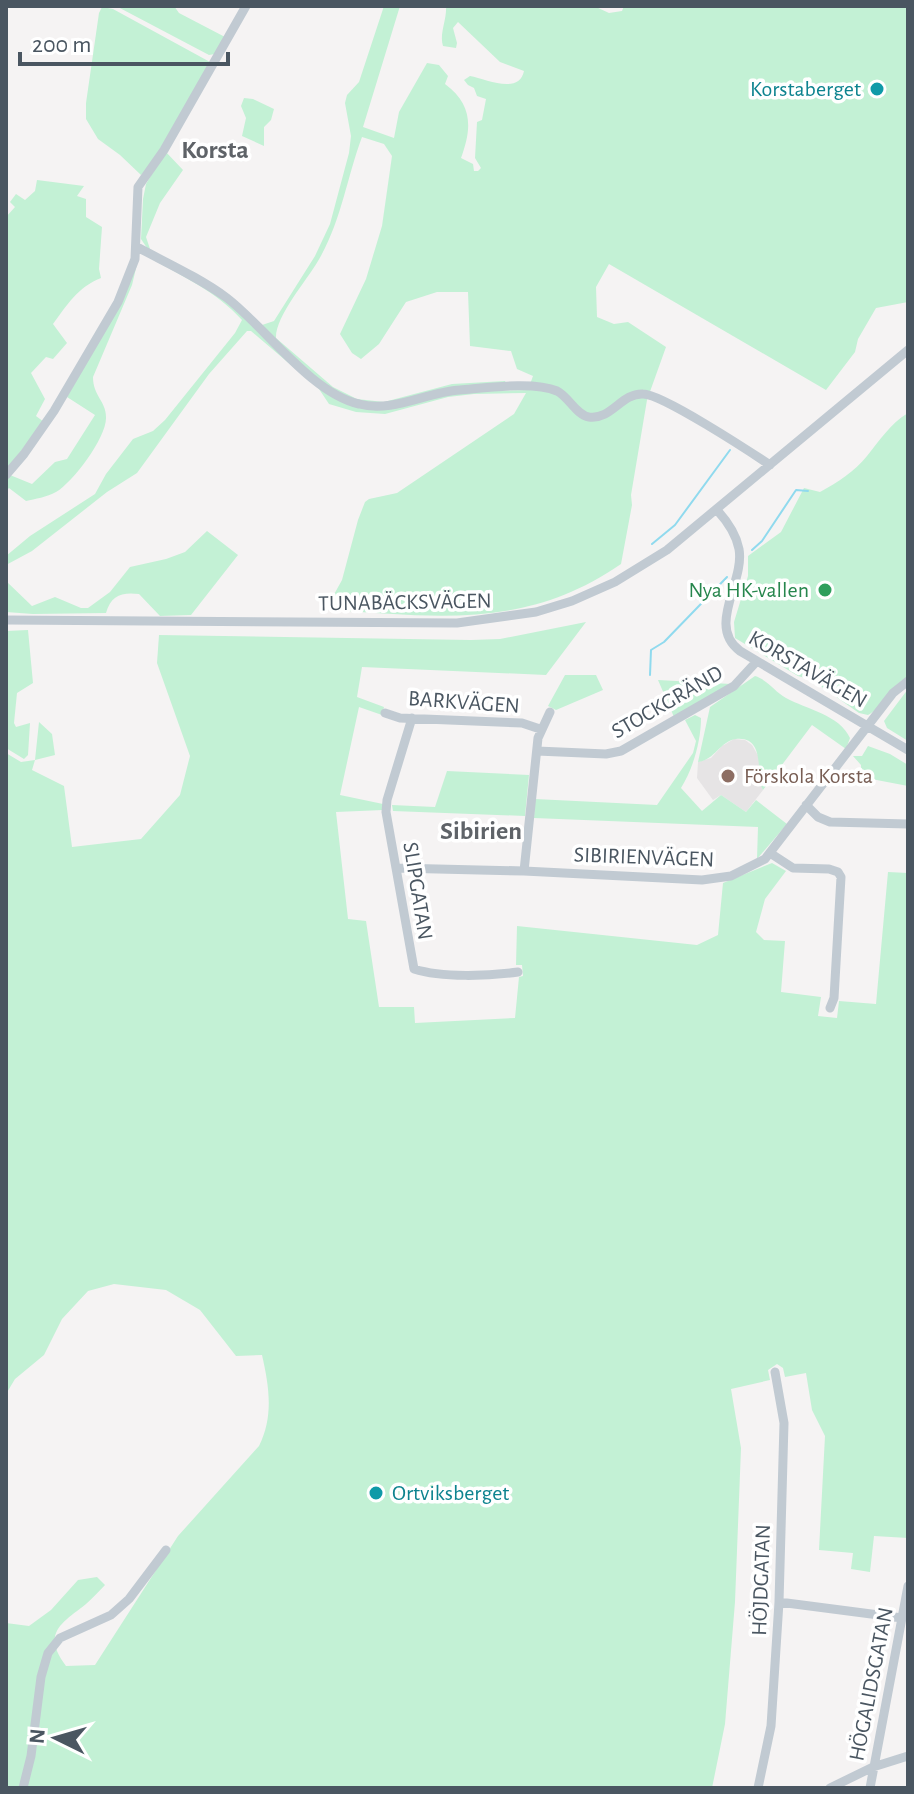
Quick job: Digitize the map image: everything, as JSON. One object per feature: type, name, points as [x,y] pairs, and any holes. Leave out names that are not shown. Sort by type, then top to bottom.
[{"type":"street","points":[[6,475],[54,411],[118,302],[137,247],[138,187],[164,150],[246,6]]},
{"type":"street","points":[[137,247],[225,297],[330,392],[356,404],[382,407],[449,391],[531,387],[553,389],[582,414],[598,417],[608,413],[625,398],[649,394],[770,465]]},
{"type":"street","name":"TUNABÄCKSVÄGEN","points":[[6,620],[421,623],[507,618],[572,601],[615,582],[667,550],[908,350]]},
{"type":"street","name":"KORSTAVÄGEN","points":[[717,510],[736,538],[740,560],[726,621],[727,636],[735,647],[908,750]]},
{"type":"street","name":"STOCKGRÄND","points":[[537,751],[606,754],[621,751],[734,686],[757,661]]},
{"type":"street","name":"SIBIRIENVÄGEN","points":[[396,868],[717,880],[754,867],[770,853],[893,693],[908,681]]},
{"type":"street","points":[[524,871],[540,729],[550,712]]},
{"type":"street","name":"BARKVÄGEN","points":[[385,713],[412,718],[522,723],[540,729]]},
{"type":"street","name":"SLIPGATAN","points":[[412,718],[386,812],[414,969],[439,973],[518,972]]},
{"type":"street","points":[[806,805],[818,817],[830,822],[908,824]]},
{"type":"street","points":[[770,853],[789,867],[829,869],[838,872],[841,877],[834,998],[830,1008]]},
{"type":"street","name":"HÖJDGATAN","points":[[758,1788],[771,1726],[779,1602],[785,1433],[775,1372]]},
{"type":"street","points":[[23,1788],[33,1743],[41,1677],[48,1653],[60,1638],[111,1615],[129,1599],[166,1550]]},
{"type":"street","name":"HÖGALIDSGATAN","points":[[870,1788],[908,1586]]},
{"type":"street","points":[[779,1602],[902,1618]]},
{"type":"street","points":[[830,1788],[873,1767],[908,1756]]},
{"type":"shaded area","name":"Förskola Korsta","points":[[734,739],[745,740],[752,745],[760,759],[758,774],[763,790],[746,812],[721,795],[713,800],[697,778],[698,762],[711,758]]},
{"type":"green space","points":[[116,6],[174,6],[179,13],[225,37],[215,54],[209,55]]},
{"type":"green space","points":[[384,6],[400,6],[363,127],[394,138],[399,112],[427,63],[439,65],[448,76],[445,84],[461,100],[468,118],[461,158],[473,164],[474,171],[478,171],[481,168],[475,158],[477,122],[482,120],[486,99],[477,96],[474,88],[464,80],[470,76],[509,84],[521,78],[524,71],[500,62],[458,22],[453,28],[456,48],[443,46],[446,6],[594,6],[609,13],[622,11],[624,6],[908,6],[908,302],[876,308],[858,339],[855,352],[826,390],[609,264],[596,287],[597,317],[614,324],[628,322],[666,347],[647,400],[621,564],[586,585],[551,600],[517,609],[446,616],[333,610],[332,598],[342,580],[365,502],[397,493],[514,414],[526,393],[448,397],[385,414],[356,412],[329,404],[319,389],[251,331],[247,331],[209,374],[137,473],[107,492],[32,551],[6,565],[6,556],[30,536],[95,494],[133,439],[153,431],[165,420],[242,320],[210,293],[150,258],[191,279],[230,304],[298,371],[337,399],[358,407],[382,410],[459,392],[528,390],[533,376],[517,369],[511,351],[470,346],[468,292],[437,292],[406,302],[379,344],[361,359],[352,353],[340,334],[366,279],[382,226],[392,156],[384,144],[362,137],[326,246],[286,309],[276,338],[333,387],[357,399],[384,402],[452,384],[505,381],[507,385],[446,388],[382,404],[356,401],[321,382],[271,338],[246,311],[262,325],[274,321],[315,256],[330,224],[349,153],[351,136],[345,103],[347,95],[359,82]]},
{"type":"green space","points":[[102,7],[113,9],[210,62],[153,162],[141,175],[98,139],[86,119]]},
{"type":"green space","points":[[244,98],[274,109],[271,120],[264,127],[264,146],[242,136],[246,118],[241,106]]},
{"type":"green space","points":[[165,151],[183,170],[160,203],[146,237],[150,249],[160,256],[147,248],[141,239],[146,184]]},
{"type":"green space","points":[[37,180],[84,186],[77,196],[86,199],[86,217],[102,227],[101,278],[79,292],[53,324],[67,343],[53,359],[46,357],[31,373],[45,399],[36,416],[44,422],[6,470],[6,217],[15,207],[10,202],[16,194],[25,200],[35,191]]},
{"type":"green space","points":[[138,260],[132,285],[93,377],[106,417],[95,447],[71,479],[52,494],[26,501],[9,488],[6,491],[6,479],[10,475],[32,484],[55,462],[67,459],[95,415],[67,397],[120,303]]},
{"type":"green space","name":"Nya HK-vallen","points":[[908,413],[908,677],[868,715],[859,713],[812,680],[798,676],[735,638],[734,622],[748,576],[748,556],[781,532],[804,488],[820,492],[845,476]]},
{"type":"green space","points":[[207,531],[238,555],[191,615],[160,616],[139,594],[122,594],[114,599],[106,613],[6,612],[6,581],[32,606],[55,597],[88,608],[110,592],[130,567],[185,552]]},
{"type":"green space","points":[[586,622],[546,675],[362,667],[357,697],[384,707],[382,715],[359,707],[340,795],[383,804],[383,810],[336,812],[348,919],[366,921],[379,1007],[414,1007],[415,1023],[515,1018],[519,977],[523,976],[522,965],[516,965],[517,926],[697,945],[718,935],[723,883],[772,863],[786,871],[765,899],[756,932],[764,940],[785,941],[781,992],[821,997],[818,1016],[837,1018],[839,1001],[876,1004],[888,872],[908,873],[908,1538],[874,1536],[870,1572],[851,1569],[853,1553],[819,1550],[825,1436],[812,1410],[806,1373],[785,1377],[783,1368],[777,1364],[768,1370],[770,1380],[731,1389],[741,1448],[735,1602],[725,1724],[712,1788],[6,1788],[6,1623],[29,1626],[51,1610],[78,1580],[97,1577],[105,1585],[63,1623],[55,1637],[55,1645],[66,1666],[95,1665],[178,1536],[259,1446],[267,1423],[269,1401],[262,1355],[236,1356],[200,1310],[166,1290],[114,1284],[88,1291],[62,1319],[44,1355],[15,1379],[6,1394],[6,753],[21,762],[35,760],[32,770],[64,786],[72,847],[141,839],[180,795],[190,756],[157,663],[159,635],[471,640],[500,639]]},
{"type":"green space","points":[[28,630],[33,683],[17,693],[14,723],[16,727],[30,723],[28,755],[24,759],[6,748],[6,631]]},
{"type":"green space","points":[[565,675],[596,675],[603,690],[556,710],[548,706]]},
{"type":"green space","points":[[755,676],[786,698],[839,724],[850,738],[846,749],[812,725],[763,790],[756,750],[746,740],[730,740],[709,758],[698,762],[710,707]]},
{"type":"green space","points":[[658,680],[731,684],[674,717]]},
{"type":"green space","points":[[908,689],[908,741],[887,728],[884,721]]},
{"type":"green space","points":[[695,715],[701,718],[698,745],[681,788],[702,811],[721,795],[746,812],[756,800],[787,824],[757,859],[758,827],[534,818],[535,799],[657,805],[693,753],[696,741],[685,720]]},
{"type":"green space","points":[[39,722],[52,734],[55,755],[35,760]]},
{"type":"green space","points":[[868,746],[908,765],[908,786],[861,777],[861,765],[853,756],[862,756]]},
{"type":"green space","points":[[447,771],[529,775],[525,816],[393,811],[392,805],[435,807]]},
{"type":"waterway","points":[[652,544],[675,525],[730,450]]},
{"type":"waterway","points":[[752,550],[762,541],[796,490],[808,491]]},
{"type":"waterway","points":[[650,675],[651,650],[664,642],[727,577]]},
{"type":"place","name":"Korstaberget","points":[[877,89]]},
{"type":"place","name":"Nya HK-vallen","points":[[825,590]]},
{"type":"place","name":"Förskola Korsta","points":[[728,776]]},
{"type":"place","name":"Ortviksberget","points":[[376,1493]]},
{"type":"district","name":"Korsta","points":[[215,150]]},
{"type":"district","name":"Sibirien","points":[[481,831]]}]
